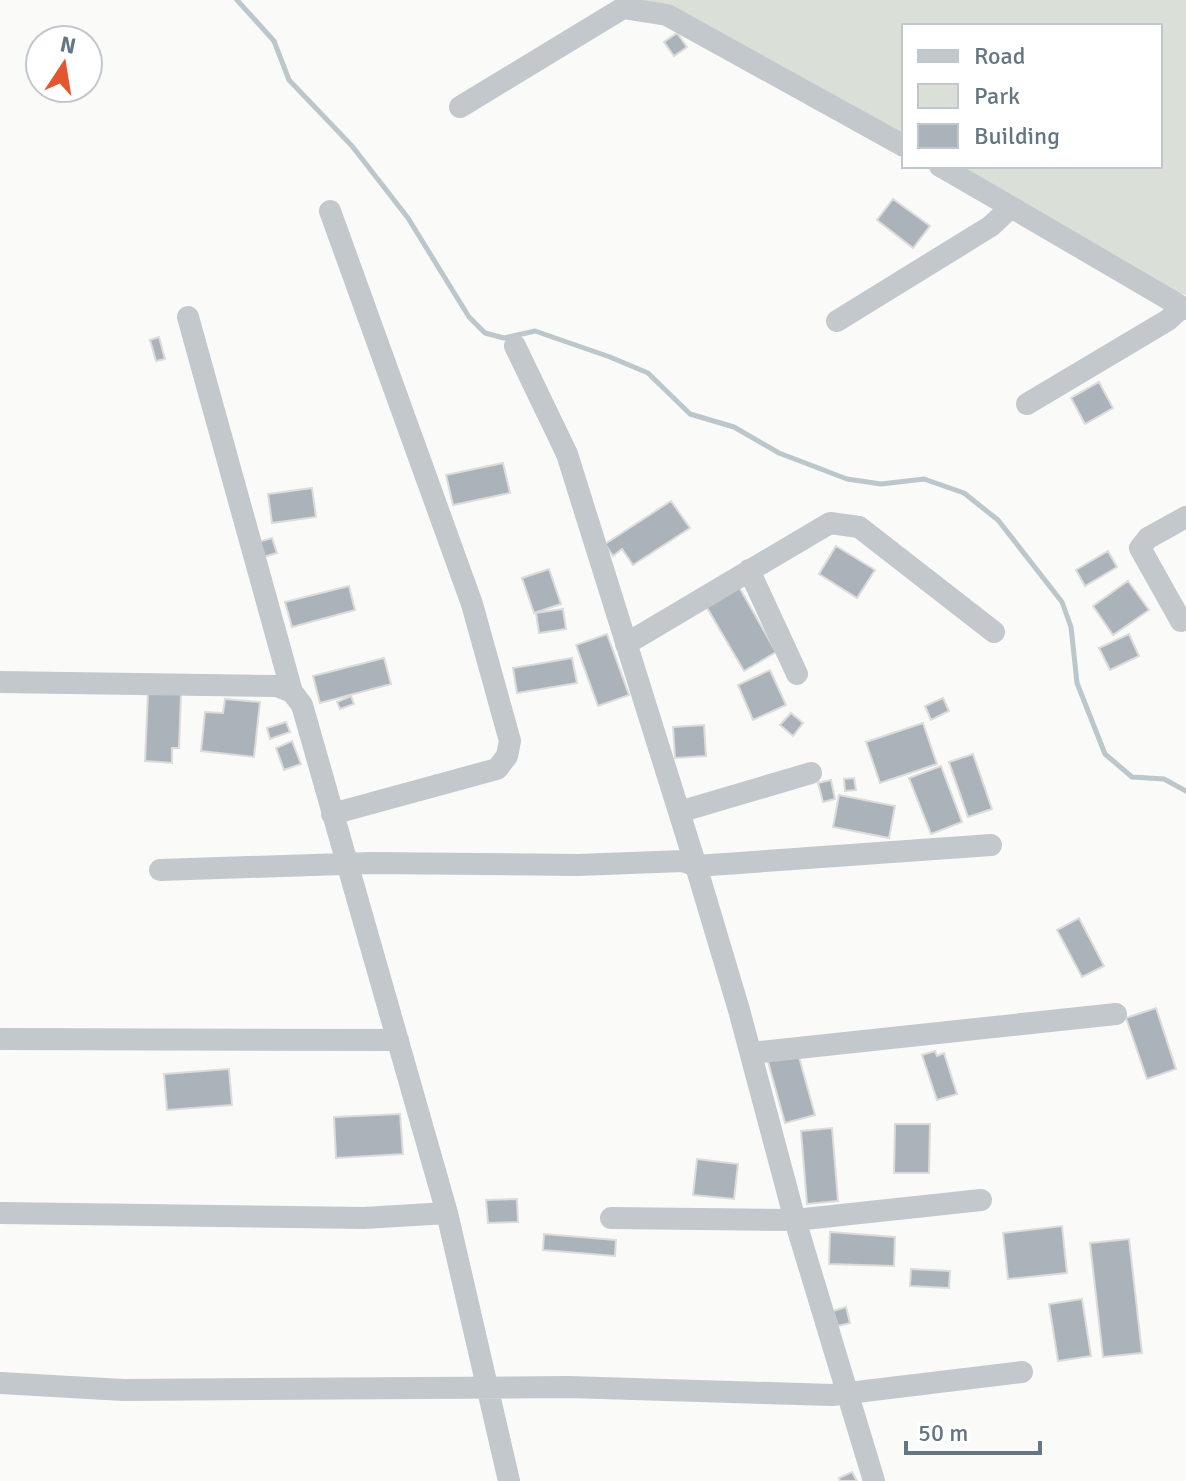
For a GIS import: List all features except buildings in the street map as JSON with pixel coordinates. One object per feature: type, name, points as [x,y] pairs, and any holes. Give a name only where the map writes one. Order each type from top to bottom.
[{"type":"street","points":[[460,107],[623,8],[633,7],[667,15],[902,145]]},
{"type":"street","points":[[943,168],[1184,308],[1027,404]]},
{"type":"street","points":[[837,321],[991,226],[1011,207]]},
{"type":"street","points":[[330,211],[472,604],[510,741],[507,756],[497,769],[332,814]]},
{"type":"street","points":[[188,317],[292,692],[302,705],[447,1213],[509,1481]]},
{"type":"street","points":[[515,346],[567,454],[696,866],[751,1053],[795,1220],[874,1481]]},
{"type":"street","points":[[1181,621],[1140,548],[1148,538],[1186,517]]},
{"type":"street","points":[[626,644],[830,523],[859,527],[994,632]]},
{"type":"street","points":[[749,570],[797,674]]},
{"type":"street","points":[[0,682],[277,686],[292,692]]},
{"type":"street","points":[[679,812],[811,773]]},
{"type":"street","points":[[160,870],[683,861],[696,866],[991,845]]},
{"type":"street","points":[[751,1053],[1116,1014]]},
{"type":"street","points":[[0,1039],[398,1040]]},
{"type":"street","points":[[611,1218],[795,1220],[981,1200]]},
{"type":"street","points":[[0,1213],[364,1218],[447,1213]]},
{"type":"street","points":[[0,1383],[123,1390],[486,1387],[848,1392],[1022,1372]]},
{"type":"green space","points":[[644,0],[1186,0],[1186,295],[1171,291],[950,168],[1162,168],[1162,24],[902,24],[902,142]]},
{"type":"waterway","points":[[237,0],[274,41],[289,80],[352,146],[408,218],[469,317],[485,333],[504,338],[535,331],[610,357],[648,373],[690,414],[734,427],[779,453],[847,479],[881,484],[924,479],[964,493],[998,520],[1062,602],[1071,627],[1077,683],[1105,754],[1132,777],[1164,779],[1186,791]]}]
